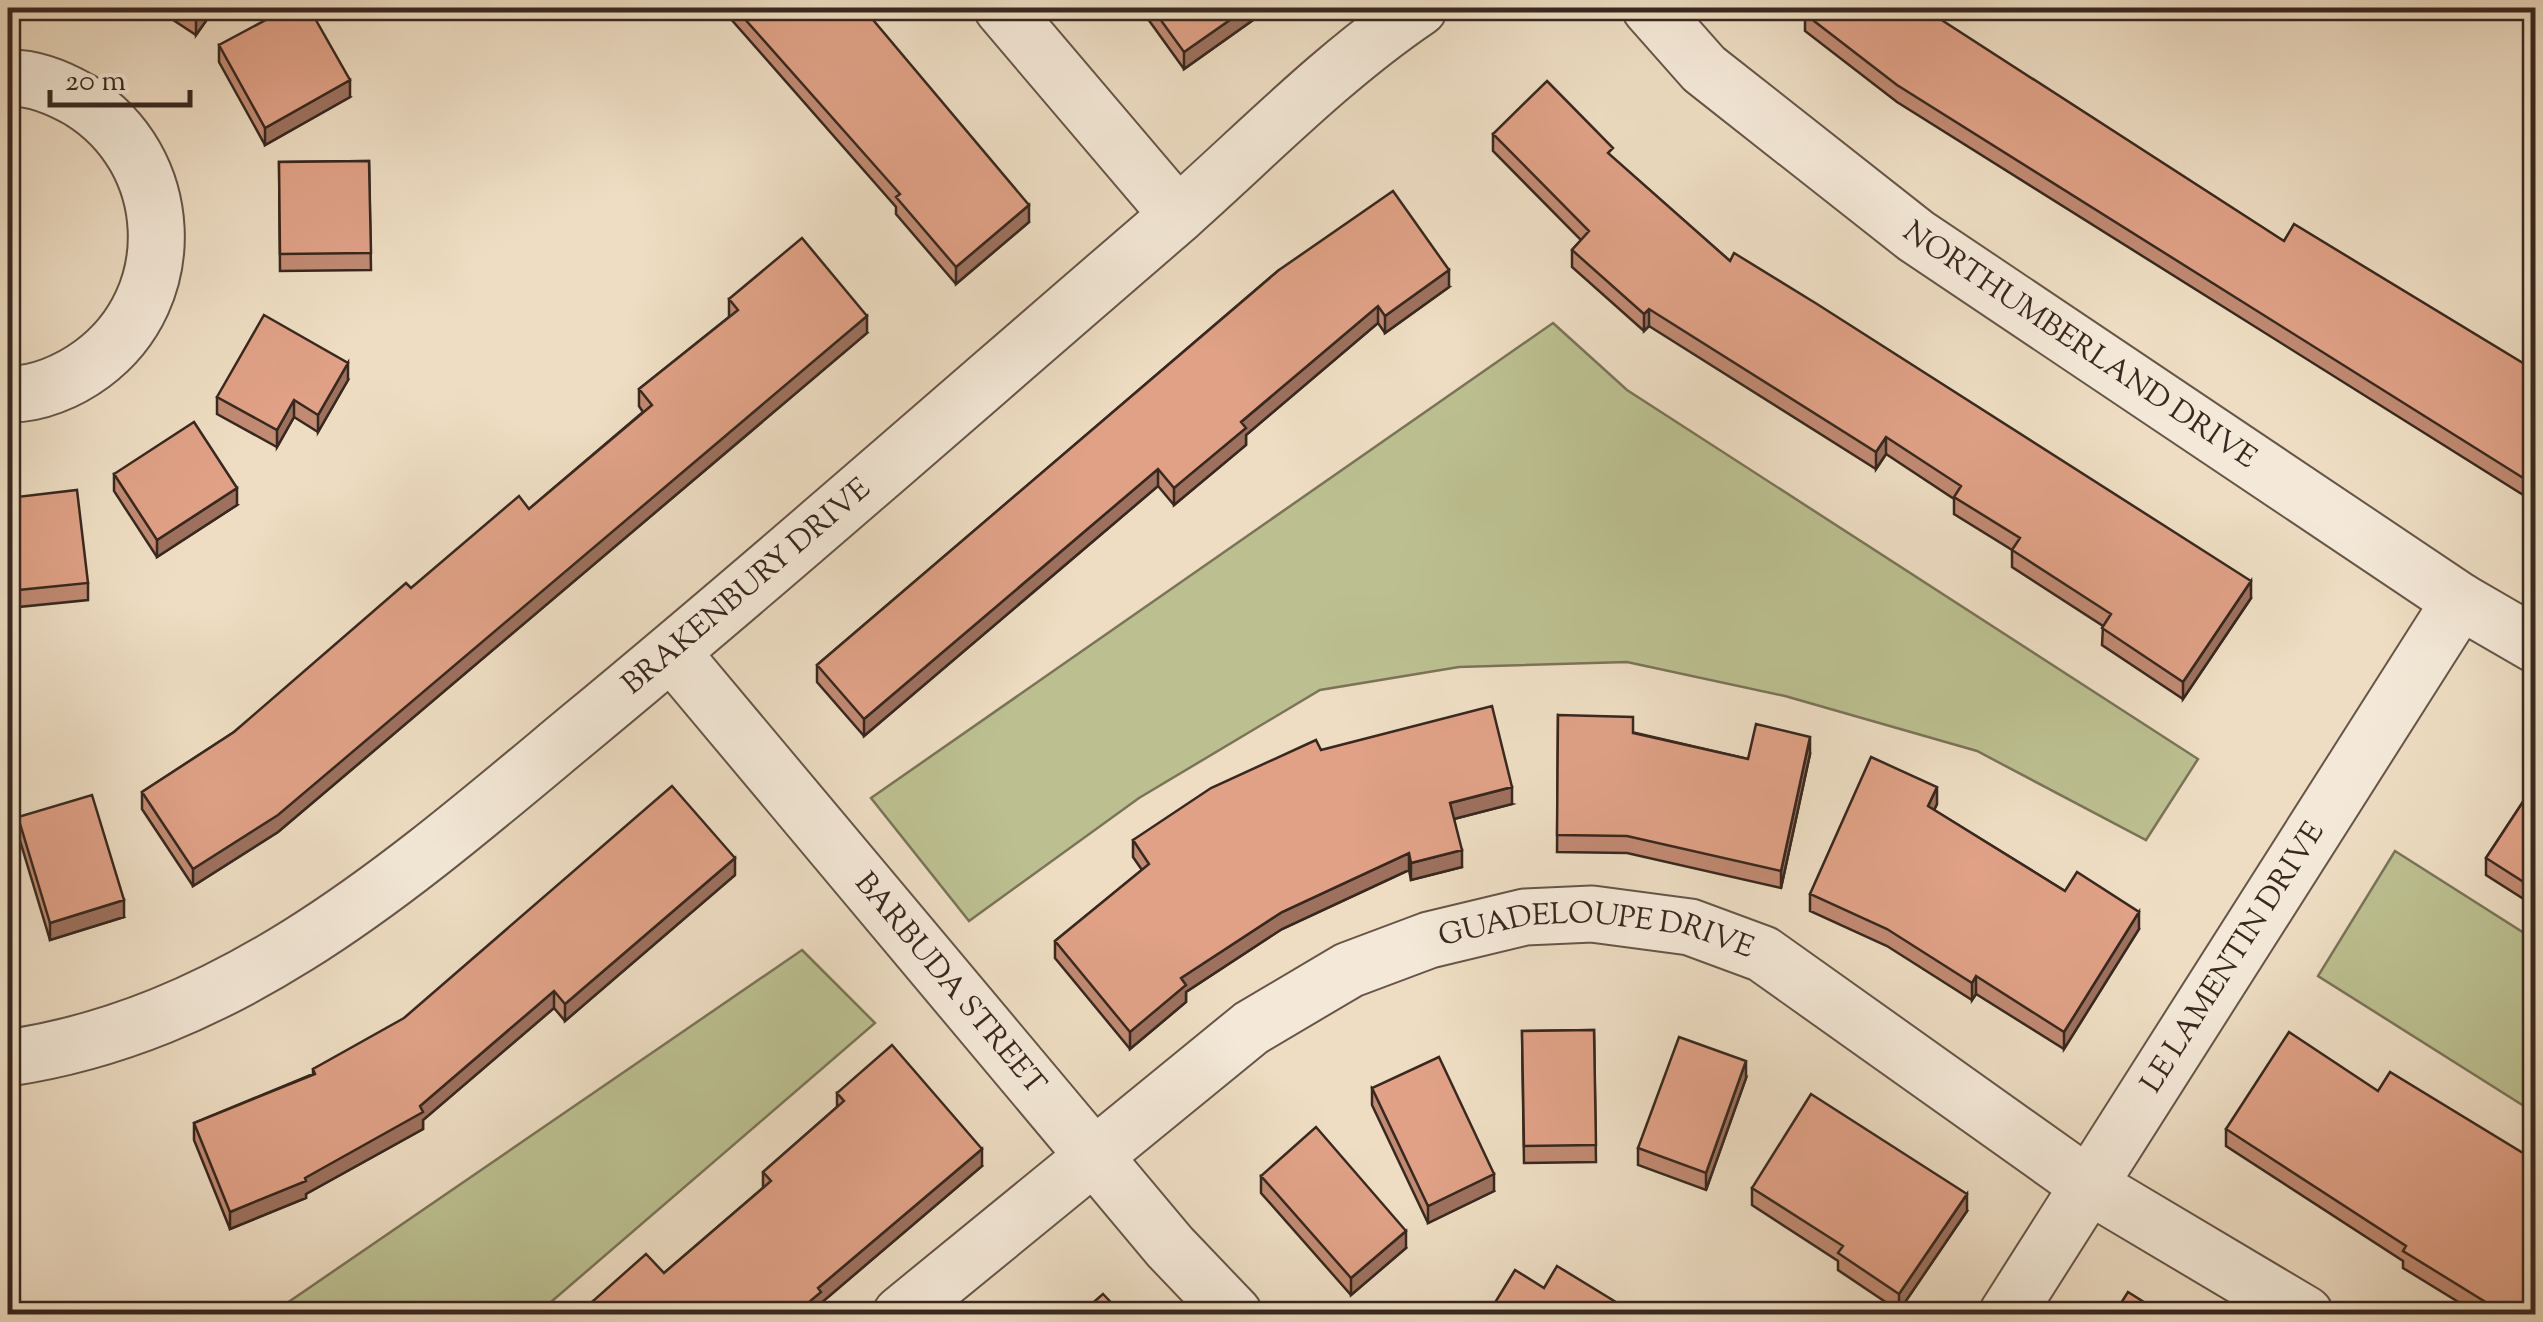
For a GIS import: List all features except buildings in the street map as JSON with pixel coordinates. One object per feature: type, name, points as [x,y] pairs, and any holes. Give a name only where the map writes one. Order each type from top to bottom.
[{"type":"street","points":[[1002,8],[1178,215]]},
{"type":"street","name":"BRAKENBURY DRIVE","points":[[8,1058],[62,1050],[188,1008],[268,966],[348,917],[672,652],[1178,215],[1378,35],[1418,8]]},
{"type":"street","name":"NORTHUMBERLAND DRIVE","points":[[1650,8],[1704,69],[1916,236],[2460,601],[2536,645]]},
{"type":"street","points":[[8,78],[61,89],[101,113],[132,148],[154,197],[159,250],[145,302],[116,347],[73,378],[22,395],[8,394]]},
{"type":"street","name":"LE LAMENTIN DRIVE","points":[[2007,1314],[2460,601]]},
{"type":"street","name":"BARBUDA STREET","points":[[672,652],[1170,1247],[1234,1314]]},
{"type":"street","name":"GUADELOUPE DRIVE","points":[[901,1314],[1251,1028],[1349,970],[1429,940],[1524,918],[1592,914],[1690,927],[1764,954],[2088,1184],[2304,1314]]},
{"type":"green space","points":[[1553,323],[1627,390],[2198,759],[2146,840],[1977,751],[1785,696],[1627,662],[1459,667],[1320,690],[1139,798],[969,921],[871,798]]},
{"type":"green space","points":[[2395,851],[2535,940],[2535,1113],[2318,976]]},
{"type":"green space","points":[[802,950],[875,1023],[537,1314],[271,1314]]}]
